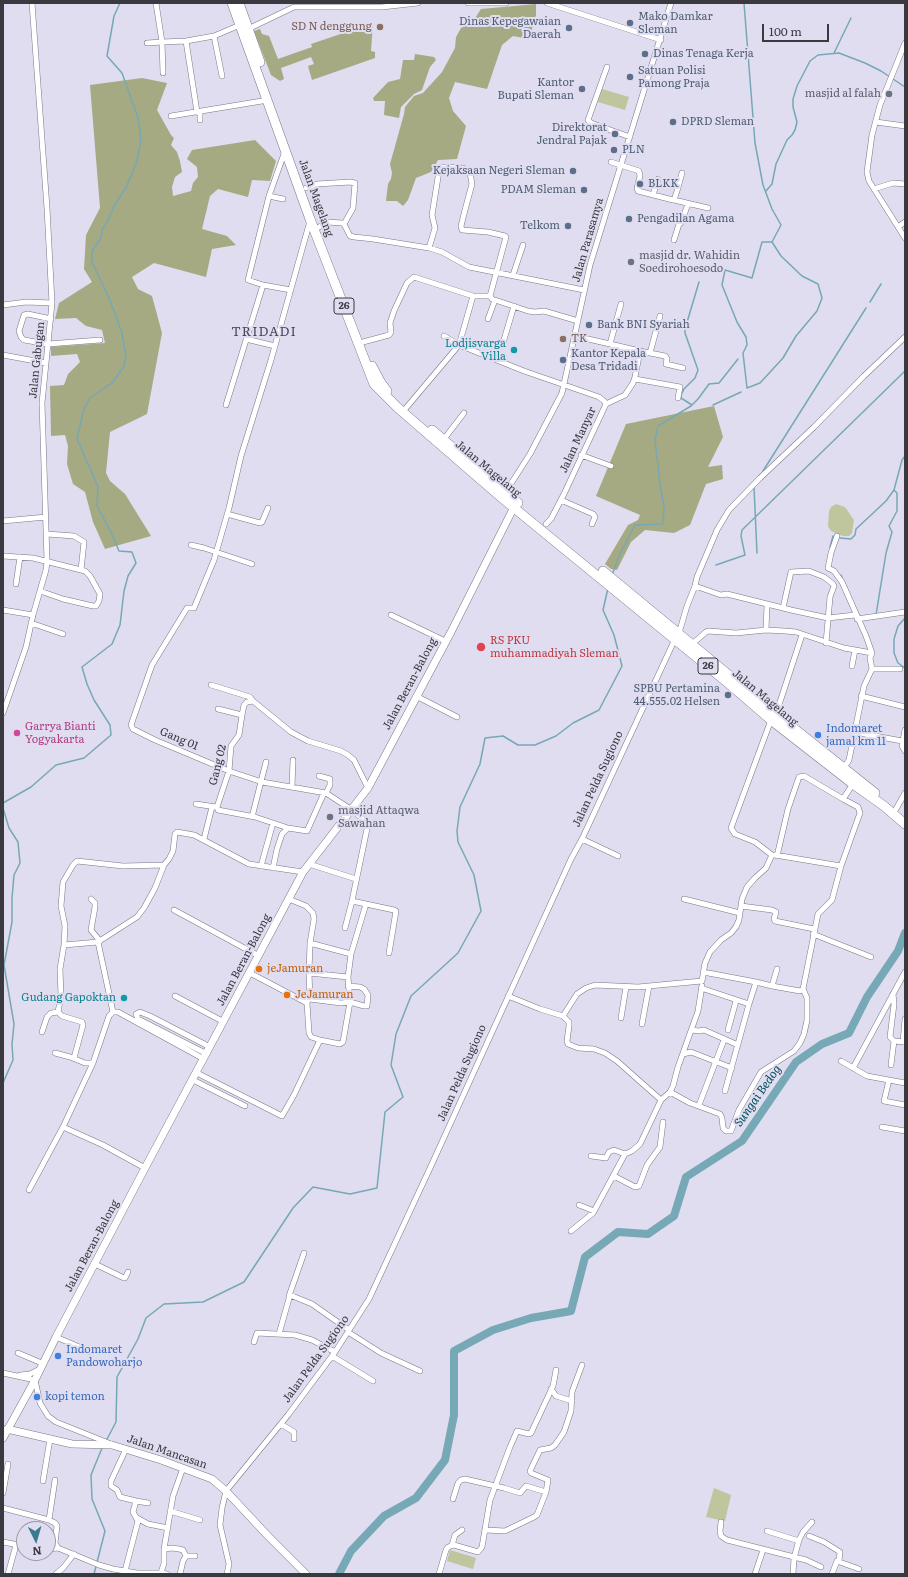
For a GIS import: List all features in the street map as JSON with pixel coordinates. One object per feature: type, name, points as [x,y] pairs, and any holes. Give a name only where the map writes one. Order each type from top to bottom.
[{"type":"highway","name":"Jalan Magelang","points":[[232,3],[244,27]]},
{"type":"highway","name":"Jalan Magelang","points":[[238,3],[244,27],[258,66],[306,188],[363,342],[381,383],[388,392],[444,439],[504,495]]},
{"type":"highway","name":"Jalan Magelang","points":[[258,66],[268,100],[310,219],[374,384],[398,408],[515,504],[677,636],[692,644],[774,717]]},
{"type":"highway","name":"Jalan Magelang","points":[[515,504],[546,524],[774,717],[905,816]]},
{"type":"highway","name":"Jalan Magelang","points":[[792,731],[853,784],[884,806],[905,824]]},
{"type":"main road","name":"Jalan Beran-Balong","points":[[3,1438],[303,872],[368,788],[515,504]]},
{"type":"main road","name":"Jalan Mancasan","points":[[7,1429],[50,1439],[87,1445],[112,1445],[212,1479],[226,1491],[306,1574]]},
{"type":"street","name":"Jalan Gabugan","points":[[3,713],[26,647],[47,561],[42,403],[52,303],[47,208],[32,3]]},
{"type":"street","points":[[156,3],[162,42],[163,73]]},
{"type":"street","points":[[147,43],[186,41],[214,36],[244,27],[293,5],[382,7],[398,4],[418,3]]},
{"type":"street","points":[[468,3],[506,3]]},
{"type":"street","points":[[547,3],[661,40]]},
{"type":"street","name":"Jalan Parasamya","points":[[504,495],[530,454],[557,403],[564,385],[590,265],[661,40],[671,3]]},
{"type":"street","points":[[214,36],[222,76]]},
{"type":"street","points":[[186,41],[200,120]]},
{"type":"street","points":[[905,43],[880,105],[872,135],[867,172],[869,181],[905,238]]},
{"type":"street","points":[[606,67],[588,120],[591,123],[630,137]]},
{"type":"street","points":[[171,116],[268,100]]},
{"type":"street","points":[[876,122],[905,126]]},
{"type":"street","points":[[286,149],[269,196],[248,280],[263,285],[291,290]]},
{"type":"street","points":[[611,162],[639,171],[637,190],[708,208]]},
{"type":"street","points":[[429,248],[434,228],[432,215],[439,170],[442,167],[464,168],[470,173],[472,184],[461,228],[462,230],[488,232],[506,237],[490,296]]},
{"type":"street","points":[[674,200],[682,173]]},
{"type":"street","points":[[653,195],[658,179]]},
{"type":"street","points":[[306,188],[317,184],[350,182],[355,184],[353,208],[344,224]]},
{"type":"street","points":[[874,189],[893,183],[905,184]]},
{"type":"street","points":[[269,196],[283,199]]},
{"type":"street","points":[[674,240],[688,204]]},
{"type":"street","points":[[216,552],[241,456],[275,346],[310,219]]},
{"type":"street","points":[[320,227],[327,222],[342,222],[350,236],[429,248],[442,252],[469,267],[496,271],[584,290]]},
{"type":"street","points":[[898,227],[905,222]]},
{"type":"street","points":[[514,275],[523,245]]},
{"type":"street","points":[[363,342],[384,337],[391,332],[390,323],[406,282],[414,277],[473,296],[490,296],[495,300],[532,312],[544,311],[578,321]]},
{"type":"street","points":[[226,405],[263,285]]},
{"type":"street","points":[[406,408],[459,345],[473,296]]},
{"type":"street","points":[[488,319],[495,300]]},
{"type":"street","points":[[3,305],[26,302],[52,303]]},
{"type":"street","points":[[610,344],[621,304]]},
{"type":"street","points":[[503,344],[514,306]]},
{"type":"street","points":[[51,318],[28,314],[24,315],[20,331],[21,337],[24,340],[48,344],[100,340]]},
{"type":"street","points":[[650,353],[660,316]]},
{"type":"street","name":"Jalan Manyar","points":[[444,336],[459,345],[524,371],[599,397],[606,404],[581,455],[562,500],[551,519],[546,524]]},
{"type":"street","points":[[575,336],[665,356],[666,364],[683,368]]},
{"type":"street","name":"Jalan Pelda Sugiono","points":[[226,1491],[281,1424],[334,1354],[369,1299],[571,858],[582,839],[677,636],[697,577],[722,520],[736,502],[905,337]]},
{"type":"street","points":[[246,339],[275,346]]},
{"type":"street","points":[[606,404],[625,394],[635,379],[640,351]]},
{"type":"street","points":[[3,355],[46,363]]},
{"type":"street","points":[[635,379],[680,387],[678,398]]},
{"type":"street","points":[[444,439],[464,413]]},
{"type":"street","points":[[581,455],[611,466]]},
{"type":"street","points":[[562,500],[593,514],[595,517],[592,524]]},
{"type":"street","points":[[227,514],[260,523],[262,522],[268,508]]},
{"type":"street","points":[[3,521],[46,518]]},
{"type":"street","points":[[47,534],[74,536],[84,542],[81,570]]},
{"type":"street","points":[[836,536],[828,568],[838,575],[866,636],[872,653],[870,658],[872,669],[861,696],[849,760],[843,769]]},
{"type":"street","points":[[191,546],[216,552],[252,564]]},
{"type":"street","name":"Gang 01","points":[[216,552],[194,608],[187,608],[152,665],[131,722],[131,727],[155,740],[229,771],[262,782],[325,793],[352,810],[367,824],[356,879]]},
{"type":"street","points":[[3,556],[47,561],[88,572],[100,594],[99,601],[96,606],[83,604],[40,591]]},
{"type":"street","points":[[16,584],[20,557]]},
{"type":"street","points":[[783,608],[790,573],[809,571],[824,577],[834,585],[830,597],[826,643]]},
{"type":"street","points":[[695,586],[721,594],[727,594],[767,605],[828,618],[905,612]]},
{"type":"street","points":[[766,630],[767,605]]},
{"type":"street","points":[[3,610],[33,615]]},
{"type":"street","points":[[391,615],[445,641]]},
{"type":"street","points":[[31,623],[63,634]]},
{"type":"street","points":[[692,644],[706,632],[736,633],[786,630],[826,643],[872,653]]},
{"type":"street","points":[[802,635],[774,717],[731,828],[735,834],[755,842],[774,855],[841,866]]},
{"type":"street","points":[[852,666],[855,650]]},
{"type":"street","points":[[872,669],[900,669]]},
{"type":"street","points":[[211,685],[247,695],[291,732],[308,741],[341,751],[348,755],[354,760],[368,788]]},
{"type":"street","points":[[416,696],[457,717]]},
{"type":"street","points":[[861,696],[905,708]]},
{"type":"street","points":[[218,709],[242,715],[244,705],[247,702],[253,701]]},
{"type":"street","name":"Gang 02","points":[[204,839],[214,807],[229,771],[231,746],[239,735],[242,715]]},
{"type":"street","points":[[905,730],[902,741],[902,746],[905,751]]},
{"type":"street","points":[[854,732],[902,741]]},
{"type":"street","points":[[292,787],[293,760]]},
{"type":"street","points":[[252,817],[266,762]]},
{"type":"street","points":[[196,804],[214,807],[219,811],[252,817],[288,828],[307,831],[330,785],[330,779],[319,776]]},
{"type":"street","points":[[571,1231],[594,1211],[625,1154],[632,1151],[640,1144],[661,1100],[670,1092],[698,1011],[705,963],[710,952],[721,940],[731,933],[736,926],[747,887],[766,868],[774,855],[799,777],[804,776],[858,807],[860,813],[841,866],[832,900],[818,914],[803,989],[806,998],[807,1020],[804,1034],[794,1051],[761,1072],[739,1110],[733,1129],[729,1131],[725,1130],[720,1114],[676,1097],[670,1092]]},
{"type":"street","points":[[843,799],[853,784]]},
{"type":"street","points":[[896,809],[905,793]]},
{"type":"street","points":[[262,866],[273,823]]},
{"type":"street","points":[[273,868],[280,839],[288,828]]},
{"type":"street","points":[[64,945],[99,942],[137,917],[155,888],[164,865],[173,851],[175,834],[177,832],[189,833],[204,839],[249,864],[303,872]]},
{"type":"street","points":[[582,839],[618,856]]},
{"type":"street","points":[[58,1012],[61,996],[60,969],[64,945],[65,926],[61,906],[63,882],[73,865],[77,861],[122,866],[164,865]]},
{"type":"street","points":[[309,864],[356,879],[345,928]]},
{"type":"street","points":[[91,899],[96,907],[91,930],[99,942],[113,1012]]},
{"type":"street","points":[[289,899],[306,906],[313,912],[314,919],[310,943],[308,1001],[309,1033],[311,1037],[340,1044],[343,1042],[350,1002],[348,977],[351,954],[366,904]]},
{"type":"street","points":[[684,899],[740,914]]},
{"type":"street","points":[[352,901],[394,910],[396,912],[390,953]]},
{"type":"street","points":[[741,906],[772,910],[776,912],[775,920],[814,932],[871,957]]},
{"type":"street","points":[[174,910],[259,956]]},
{"type":"street","points":[[310,943],[351,954]]},
{"type":"street","points":[[772,986],[777,969]]},
{"type":"street","points":[[704,972],[800,991],[803,989]]},
{"type":"street","points":[[853,1068],[905,972]]},
{"type":"street","points":[[250,973],[308,1001],[340,1003],[350,1002],[367,1006],[368,995],[364,989],[360,987],[348,986]]},
{"type":"street","points":[[309,973],[348,977]]},
{"type":"street","points":[[563,1016],[577,994],[586,988],[595,985],[626,987],[702,981]]},
{"type":"street","points":[[724,1091],[756,982]]},
{"type":"street","points":[[642,1024],[649,986]]},
{"type":"street","points":[[621,1018],[626,987]]},
{"type":"street","points":[[701,988],[736,1001],[749,1004]]},
{"type":"street","points":[[893,994],[894,1004],[890,1035],[891,1039],[894,1041],[904,1042],[905,1019]]},
{"type":"street","points":[[175,996],[224,1022]]},
{"type":"street","points":[[508,996],[540,1009],[563,1016],[569,1022],[568,1044],[578,1048],[594,1049],[605,1053],[617,1061],[661,1100]]},
{"type":"street","points":[[728,1030],[736,1001]]},
{"type":"street","points":[[58,1012],[62,1016],[80,1021],[83,1025],[74,1058]]},
{"type":"street","points":[[42,1032],[47,1017],[51,1013],[58,1012]]},
{"type":"street","points":[[113,1012],[118,1012],[207,1054]]},
{"type":"street","points":[[29,1190],[63,1127],[92,1063],[109,1016],[113,1012]]},
{"type":"street","points":[[140,1012],[150,1016],[207,1054],[138,1019],[136,1014],[140,1012]]},
{"type":"street","points":[[692,1030],[704,1030],[738,1045]]},
{"type":"street","points":[[197,1073],[281,1116],[294,1095],[320,1040]]},
{"type":"street","points":[[699,1105],[724,1040]]},
{"type":"street","points":[[891,1065],[894,1041]]},
{"type":"street","points":[[683,1054],[691,1052],[732,1068]]},
{"type":"street","points":[[55,1053],[92,1063]]},
{"type":"street","points":[[840,1061],[867,1076],[905,1083]]},
{"type":"street","points":[[193,1080],[245,1106]]},
{"type":"street","points":[[889,1080],[884,1101],[905,1105]]},
{"type":"street","points":[[614,1176],[635,1187],[638,1186],[647,1165],[660,1147],[663,1122]]},
{"type":"street","points":[[63,1127],[145,1168]]},
{"type":"street","points":[[882,1127],[905,1130]]},
{"type":"street","points":[[591,1156],[606,1158],[609,1152],[614,1150],[625,1154]]},
{"type":"street","points":[[579,1205],[594,1211]]},
{"type":"street","points":[[279,1334],[289,1296],[304,1253]]},
{"type":"street","points":[[95,1264],[124,1278],[128,1272]]},
{"type":"street","points":[[289,1296],[293,1295],[312,1304],[381,1353],[420,1372]]},
{"type":"street","points":[[254,1342],[257,1332],[295,1336],[312,1340],[373,1381]]},
{"type":"street","points":[[56,1337],[91,1352]]},
{"type":"street","points":[[17,1376],[30,1374],[42,1366],[18,1353]]},
{"type":"street","points":[[486,1530],[505,1531],[534,1518],[537,1514],[546,1492],[548,1480],[531,1473],[530,1471],[540,1450],[551,1448],[555,1445],[564,1432],[571,1412],[572,1392],[582,1365]]},
{"type":"street","points":[[452,1545],[479,1552],[482,1548],[490,1500],[517,1431],[531,1433],[551,1390],[556,1370]]},
{"type":"street","points":[[3,1373],[35,1380],[40,1403],[48,1416],[56,1422],[112,1445]]},
{"type":"street","points":[[551,1390],[556,1396],[572,1400]]},
{"type":"street","points":[[281,1424],[294,1432],[294,1439]]},
{"type":"street","points":[[43,1481],[50,1439]]},
{"type":"street","points":[[126,1449],[111,1486],[117,1490],[119,1497],[148,1503]]},
{"type":"street","points":[[3,1493],[8,1464]]},
{"type":"street","points":[[3,1508],[49,1520],[55,1523],[57,1526],[55,1543],[58,1548],[113,1571],[164,1573],[164,1549],[170,1511],[182,1468]]},
{"type":"street","points":[[453,1499],[460,1480],[466,1479],[495,1485],[519,1493],[526,1486],[546,1492]]},
{"type":"street","points":[[49,1520],[55,1480]]},
{"type":"street","points":[[226,1491],[220,1525],[229,1564],[227,1574]]},
{"type":"street","points":[[125,1571],[138,1521],[133,1512],[136,1501]]},
{"type":"street","points":[[170,1511],[200,1520]]},
{"type":"street","points":[[137,1518],[150,1524],[168,1528]]},
{"type":"street","points":[[721,1522],[721,1536],[727,1540],[806,1560],[821,1567]]},
{"type":"street","points":[[793,1574],[794,1558],[799,1541],[803,1532],[812,1522]]},
{"type":"street","points":[[439,1574],[446,1550],[452,1545],[455,1535],[462,1530]]},
{"type":"street","points":[[767,1532],[799,1541]]},
{"type":"street","points":[[809,1536],[824,1542],[840,1552],[839,1561],[837,1562],[832,1574]]},
{"type":"street","points":[[3,1542],[16,1544],[8,1574]]},
{"type":"street","points":[[164,1549],[183,1550],[186,1556]]},
{"type":"street","points":[[755,1574],[763,1550]]},
{"type":"street","points":[[56,1574],[74,1554]]},
{"type":"street","points":[[186,1556],[195,1556]]},
{"type":"street","points":[[180,1574],[183,1561],[186,1556]]},
{"type":"street","points":[[839,1561],[859,1569]]},
{"type":"green space","points":[[536,4],[536,15],[529,39],[513,36],[502,45],[487,89],[455,82],[449,98],[453,111],[466,126],[457,159],[438,160],[431,172],[416,178],[408,200],[403,206],[397,201],[386,201],[388,184],[392,173],[390,164],[405,107],[414,96],[423,93],[442,72],[455,48],[456,37],[461,28],[472,23],[481,9]]},
{"type":"green space","points":[[373,23],[371,51],[375,52],[375,58],[312,80],[308,66],[314,64],[311,57],[281,68],[284,79],[280,81],[271,75],[254,31],[260,29],[262,34],[269,36],[278,59],[312,47],[311,44]]},
{"type":"green space","points":[[415,54],[434,57],[436,60],[430,67],[422,90],[414,94],[401,107],[399,118],[384,115],[385,101],[374,101],[373,98],[388,82],[400,79],[403,60],[414,60]]},
{"type":"green space","points":[[142,78],[167,83],[157,110],[174,138],[171,145],[177,152],[180,161],[182,172],[175,177],[172,187],[173,196],[191,191],[193,183],[198,177],[197,167],[187,159],[192,150],[255,140],[276,161],[270,181],[252,180],[248,197],[218,189],[210,196],[202,229],[227,236],[236,245],[212,249],[206,277],[154,263],[132,277],[138,289],[152,296],[162,333],[147,414],[110,432],[106,473],[110,481],[125,494],[151,536],[105,549],[93,522],[85,492],[73,484],[67,464],[68,446],[65,435],[51,436],[50,386],[64,385],[68,374],[80,362],[77,354],[51,356],[51,347],[105,343],[102,330],[86,326],[76,318],[55,319],[59,303],[92,282],[84,269],[86,235],[100,208],[90,85]]},
{"type":"green space","points":[[602,89],[629,97],[625,110],[598,102]]},
{"type":"green space","points":[[714,406],[723,437],[708,467],[722,465],[723,479],[706,484],[690,525],[674,533],[645,530],[631,542],[617,570],[611,569],[605,564],[628,525],[638,520],[640,515],[596,496],[626,424]]},
{"type":"green space","points":[[836,504],[845,507],[854,520],[852,533],[849,536],[843,536],[833,532],[828,526],[829,511],[831,507]]},
{"type":"green space","points":[[714,1488],[731,1495],[725,1521],[706,1517]]},
{"type":"green space","points":[[450,1550],[476,1558],[473,1569],[447,1561]]},
{"type":"waterway","points":[[3,803],[31,787],[56,765],[84,758],[111,735],[110,725],[94,700],[82,667],[112,644],[120,625],[124,591],[128,576],[136,563],[132,552],[119,551],[97,506],[98,487],[77,439],[84,409],[90,398],[112,383],[124,366],[126,356],[122,333],[109,298],[92,262],[92,251],[101,238],[102,230],[115,204],[126,188],[137,161],[141,139],[138,118],[122,73],[107,56],[114,16],[120,3]]},
{"type":"waterway","points":[[744,3],[755,143],[763,185],[772,209],[781,225],[772,242],[781,256],[802,276],[818,284],[822,298],[817,311],[796,336],[783,358],[760,383],[747,388],[743,353],[747,345],[746,337],[737,322],[722,285],[725,270],[752,278],[762,242],[772,242]]},
{"type":"waterway","points":[[834,53],[851,18]]},
{"type":"waterway","points":[[766,191],[772,184],[776,164],[787,140],[795,130],[797,122],[793,107],[793,99],[797,86],[810,61],[818,55],[839,53],[865,63],[890,77]]},
{"type":"waterway","points":[[893,79],[905,87]]},
{"type":"waterway","points":[[692,405],[681,398],[681,395],[684,389],[695,378],[698,370],[685,333],[685,329],[699,282]]},
{"type":"waterway","points":[[870,302],[881,284]]},
{"type":"waterway","points":[[763,471],[866,308]]},
{"type":"waterway","points":[[612,575],[620,554],[635,525],[663,524],[664,506],[655,440],[658,426],[691,406],[709,384],[719,383],[738,359]]},
{"type":"waterway","points":[[716,565],[745,555],[741,536],[742,530],[905,371]]},
{"type":"waterway","points":[[713,405],[741,392]]},
{"type":"waterway","points":[[840,538],[851,539],[855,535],[856,529],[886,501],[894,490],[902,460],[905,456]]},
{"type":"waterway","points":[[754,487],[757,553]]},
{"type":"waterway","points":[[876,615],[886,553],[892,532],[889,526],[897,511],[897,493],[894,490]]},
{"type":"waterway","points":[[830,547],[833,536]]},
{"type":"waterway","points":[[841,575],[843,580]]},
{"type":"waterway","points":[[106,1441],[116,1422],[117,1377],[138,1339],[146,1318],[164,1304],[203,1302],[244,1282],[293,1208],[313,1187],[350,1194],[377,1188],[385,1112],[403,1097],[391,1065],[396,1034],[411,996],[458,953],[481,911],[474,875],[458,842],[457,831],[460,807],[480,764],[485,738],[503,736],[518,745],[535,745],[556,736],[573,723],[599,710],[622,666],[614,635],[603,610],[608,588]]},
{"type":"waterway","points":[[905,618],[898,626],[894,639],[894,653],[898,663],[905,668]]},
{"type":"waterway","points":[[3,808],[9,828],[18,842],[20,863],[14,875],[12,922],[4,965],[14,1024],[12,1044],[13,1060],[3,1083]]},
{"type":"waterway","name":"Sungai Bedog","points":[[339,1574],[351,1551],[384,1516],[416,1498],[445,1460],[454,1415],[454,1351],[493,1330],[531,1318],[571,1311],[585,1257],[618,1232],[648,1234],[674,1216],[686,1177],[742,1141],[796,1062],[822,1044],[849,1033],[867,997],[898,951],[905,933]]},
{"type":"waterway","points":[[94,1574],[105,1531],[92,1499],[91,1475],[102,1448]]},
{"type":"place","name":"Mako Damkar Sleman","points":[[630,23]]},
{"type":"place","name":"SD N denggung","points":[[380,27]]},
{"type":"place","name":"Dinas Kepegawaian Daerah","points":[[569,28]]},
{"type":"place","name":"Dinas Tenaga Kerja","points":[[645,54]]},
{"type":"place","name":"Satuan Polisi Pamong Praja","points":[[630,77]]},
{"type":"place","name":"Kantor Bupati Sleman","points":[[582,89]]},
{"type":"place","name":"masjid al falah","points":[[889,94]]},
{"type":"place","name":"DPRD Sleman","points":[[673,122]]},
{"type":"place","name":"Direktorat Jendral Pajak","points":[[615,134]]},
{"type":"place","name":"PLN","points":[[614,150]]},
{"type":"place","name":"Kejaksaan Negeri Sleman","points":[[573,171]]},
{"type":"place","name":"BLKK","points":[[640,184]]},
{"type":"place","name":"PDAM Sleman","points":[[584,190]]},
{"type":"place","name":"Pengadilan Agama","points":[[629,219]]},
{"type":"place","name":"Telkom","points":[[568,226]]},
{"type":"place","name":"masjid dr. Wahidin Soedirohoesodo","points":[[631,262]]},
{"type":"place","name":"Bank BNI Syariah","points":[[589,325]]},
{"type":"place","name":"TK","points":[[563,339]]},
{"type":"place","name":"Lodjisvarga Villa","points":[[514,350]]},
{"type":"place","name":"Kantor Kepala Desa Tridadi","points":[[563,360]]},
{"type":"place","name":"RS PKU muhammadiyah Sleman","points":[[481,647]]},
{"type":"place","name":"SPBU Pertamina 44.555.02 Helsen","points":[[728,695]]},
{"type":"place","name":"Garrya Bianti Yogyakarta","points":[[17,733]]},
{"type":"place","name":"Indomaret jamal km 11","points":[[818,735]]},
{"type":"place","name":"masjid Attaqwa Sawahan","points":[[330,817]]},
{"type":"place","name":"jeJamuran","points":[[259,969]]},
{"type":"place","name":"JeJamuran","points":[[287,995]]},
{"type":"place","name":"Gudang Gapoktan","points":[[124,998]]},
{"type":"place","name":"Indomaret Pandowoharjo","points":[[58,1356]]},
{"type":"place","name":"kopi temon","points":[[37,1397]]},
{"type":"district","name":"TRIDADI","points":[[264,332]]}]
